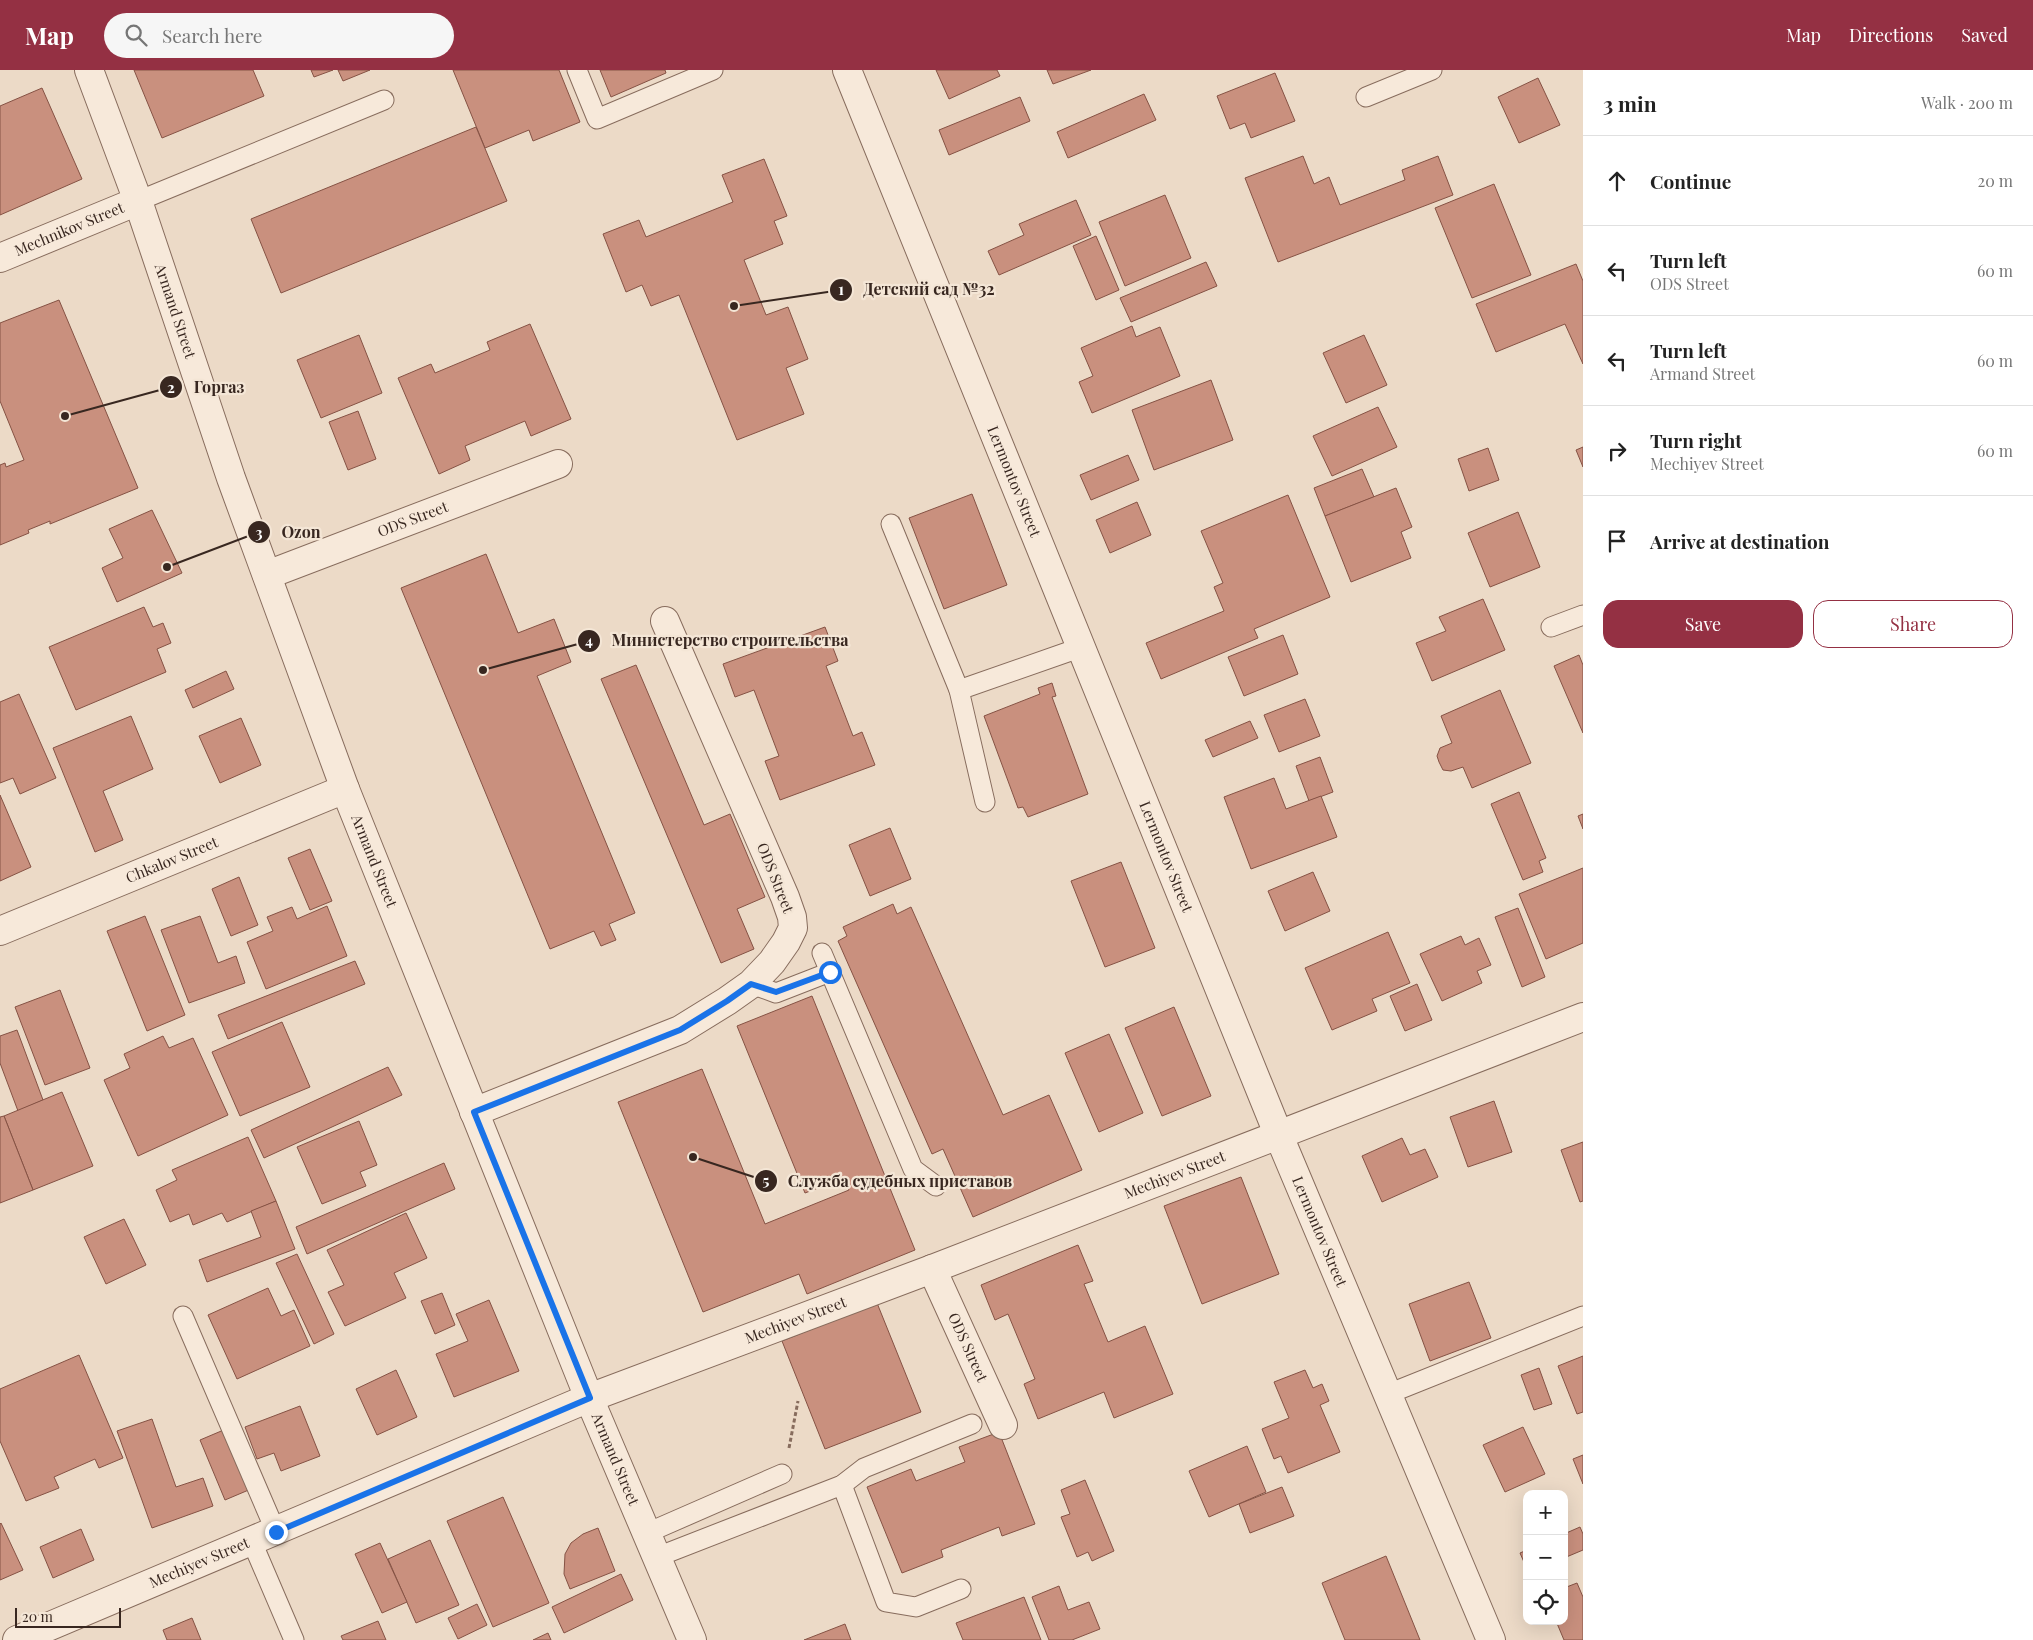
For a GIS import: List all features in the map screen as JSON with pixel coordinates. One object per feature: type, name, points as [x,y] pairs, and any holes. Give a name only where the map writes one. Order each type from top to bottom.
[{"type":"street","name":"Armand Street","points":[[89,70],[138,201],[232,478],[345,789],[590,1398],[692,1640]]},
{"type":"street","name":"Lermontov Street","points":[[847,70],[1279,1136],[1491,1640]]},
{"type":"street","name":"Mechnikov Street","points":[[0,258],[138,201]]},
{"type":"street","name":"ODS Street","points":[[267,575],[558,464]]},
{"type":"street","name":"ODS Street","points":[[474,1112],[680,1030],[751,984],[772,962],[793,928],[792,917],[665,621]]},
{"type":"street","name":"Chkalov Street","points":[[0,931],[345,789]]},
{"type":"street","name":"Mechiyev Street","points":[[17,1640],[590,1398],[1279,1136],[1583,1017]]},
{"type":"street","name":"ODS Street","points":[[932,1269],[1003,1425]]},
{"type":"lane","points":[[577,70],[597,119],[713,70]]},
{"type":"lane","points":[[1366,97],[1432,70]]},
{"type":"lane","points":[[138,201],[384,100]]},
{"type":"lane","points":[[891,524],[959,690],[985,802]]},
{"type":"lane","points":[[1551,627],[1583,615]]},
{"type":"lane","points":[[959,690],[1082,647]]},
{"type":"lane","points":[[822,953],[912,1169],[936,1186]]},
{"type":"lane","points":[[751,984],[776,992],[830,972]]},
{"type":"lane","points":[[183,1316],[264,1537],[294,1640]]},
{"type":"lane","points":[[1388,1394],[1583,1316]]},
{"type":"lane","points":[[652,1545],[842,1485],[864,1468],[972,1424]]},
{"type":"lane","points":[[652,1545],[782,1474]]},
{"type":"lane","points":[[842,1485],[886,1602],[916,1607],[961,1589]]},
{"type":"building","points":[[134,70],[253,70],[264,96],[162,138]]},
{"type":"building","points":[[311,70],[333,70],[314,77]]},
{"type":"building","points":[[338,70],[370,70],[343,81]]},
{"type":"building","points":[[453,70],[559,70],[580,122],[533,141],[529,130],[485,148]]},
{"type":"building","points":[[600,70],[665,70],[666,73],[611,97]]},
{"type":"building","points":[[936,70],[997,70],[1000,76],[949,99]]},
{"type":"building","points":[[1047,70],[1091,70],[1053,84]]},
{"type":"building","points":[[1275,73],[1295,121],[1251,138],[1245,123],[1230,129],[1217,96]]},
{"type":"building","points":[[1538,78],[1560,125],[1519,143],[1498,97]]},
{"type":"building","points":[[42,88],[82,179],[0,215],[0,106]]},
{"type":"building","points":[[1144,94],[1156,120],[1068,158],[1057,132]]},
{"type":"building","points":[[1020,97],[1030,121],[949,155],[939,130]]},
{"type":"building","points":[[476,127],[507,201],[281,293],[251,219]]},
{"type":"building","points":[[1303,156],[1314,184],[1329,177],[1340,205],[1405,180],[1402,170],[1438,156],[1453,195],[1278,262],[1245,178]]},
{"type":"building","points":[[764,159],[787,216],[774,221],[783,244],[744,260],[766,315],[788,307],[808,359],[786,368],[804,414],[737,440],[679,295],[651,306],[642,285],[626,292],[603,234],[639,220],[646,237],[733,202],[722,175]]},
{"type":"building","points":[[1494,184],[1531,275],[1472,298],[1435,208]]},
{"type":"building","points":[[1165,195],[1191,258],[1125,286],[1099,222]]},
{"type":"building","points":[[1076,200],[1091,235],[999,275],[988,251],[1024,235],[1019,224]]},
{"type":"building","points":[[1096,236],[1119,290],[1096,300],[1073,246]]},
{"type":"building","points":[[1206,262],[1217,286],[1131,322],[1120,298]]},
{"type":"building","points":[[1576,264],[1583,281],[1583,364],[1565,324],[1496,352],[1476,304]]},
{"type":"building","points":[[59,300],[138,488],[50,524],[50,521],[28,530],[29,533],[0,545],[0,465],[5,463],[6,467],[24,460],[0,401],[0,323]]},
{"type":"building","points":[[530,324],[571,419],[531,436],[525,421],[465,446],[470,460],[439,474],[398,378],[431,364],[435,373],[490,350],[487,342]]},
{"type":"building","points":[[1132,326],[1136,337],[1160,327],[1180,376],[1092,413],[1079,382],[1093,376],[1081,348]]},
{"type":"building","points":[[359,335],[382,393],[321,418],[297,360]]},
{"type":"building","points":[[1364,335],[1387,385],[1346,403],[1323,353]]},
{"type":"building","points":[[1211,380],[1233,440],[1154,470],[1132,410]]},
{"type":"building","points":[[1378,407],[1397,447],[1332,476],[1313,436]]},
{"type":"building","points":[[358,411],[376,459],[348,470],[329,422]]},
{"type":"building","points":[[1583,447],[1583,467],[1576,450]]},
{"type":"building","points":[[1488,448],[1499,480],[1469,491],[1458,459]]},
{"type":"building","points":[[1128,455],[1139,480],[1091,500],[1080,475]]},
{"type":"building","points":[[1362,469],[1374,497],[1325,516],[1314,488]]},
{"type":"building","points":[[1396,488],[1412,527],[1401,532],[1411,558],[1351,582],[1325,516]]},
{"type":"building","points":[[972,494],[1007,585],[944,609],[909,518]]},
{"type":"building","points":[[1288,495],[1330,597],[1254,629],[1258,638],[1161,679],[1146,643],[1224,611],[1214,587],[1223,583],[1201,531]]},
{"type":"building","points":[[1137,502],[1151,535],[1110,553],[1096,520]]},
{"type":"building","points":[[152,510],[182,573],[117,602],[102,568],[123,558],[109,529]]},
{"type":"building","points":[[1518,512],[1540,567],[1490,587],[1468,533]]},
{"type":"building","points":[[486,554],[518,633],[554,619],[571,662],[537,676],[635,913],[609,924],[616,940],[601,946],[594,931],[550,949],[401,588]]},
{"type":"building","points":[[1483,599],[1505,650],[1432,681],[1416,643],[1446,631],[1439,617]]},
{"type":"building","points":[[144,607],[153,627],[163,623],[171,643],[157,649],[166,672],[76,710],[49,647]]},
{"type":"building","points":[[825,627],[838,661],[826,666],[853,736],[862,732],[875,765],[780,800],[765,761],[779,756],[754,690],[735,697],[723,664]]},
{"type":"building","points":[[1283,635],[1298,674],[1244,696],[1228,657]]},
{"type":"building","points":[[1579,655],[1583,665],[1583,733],[1554,666]]},
{"type":"building","points":[[636,665],[704,825],[730,814],[765,897],[737,909],[754,949],[721,963],[601,679]]},
{"type":"building","points":[[226,671],[234,689],[193,708],[185,690]]},
{"type":"building","points":[[1052,683],[1056,696],[1052,697],[1088,794],[1028,817],[1023,807],[1018,808],[984,716],[1040,694],[1038,688]]},
{"type":"building","points":[[1500,690],[1531,763],[1472,788],[1463,767],[1451,771],[1443,770],[1439,762],[1437,756],[1440,748],[1452,743],[1441,716]]},
{"type":"building","points":[[19,694],[56,778],[20,794],[13,778],[0,783],[0,702]]},
{"type":"building","points":[[1305,699],[1320,736],[1279,752],[1264,715]]},
{"type":"building","points":[[131,716],[153,769],[103,791],[123,840],[95,852],[53,748]]},
{"type":"building","points":[[241,718],[261,765],[220,783],[199,736]]},
{"type":"building","points":[[1250,721],[1258,738],[1213,757],[1205,740]]},
{"type":"building","points":[[1320,757],[1333,792],[1309,801],[1296,766]]},
{"type":"building","points":[[1274,778],[1286,809],[1321,796],[1337,837],[1251,869],[1224,797]]},
{"type":"building","points":[[1519,792],[1546,858],[1539,861],[1543,872],[1523,880],[1491,804]]},
{"type":"building","points":[[0,795],[31,867],[0,881]]},
{"type":"building","points":[[1583,814],[1583,829],[1578,816]]},
{"type":"building","points":[[890,828],[911,879],[870,896],[849,845]]},
{"type":"building","points":[[310,849],[332,901],[310,910],[288,858]]},
{"type":"building","points":[[1121,862],[1155,948],[1105,967],[1071,881]]},
{"type":"building","points":[[1583,868],[1583,943],[1546,959],[1519,894]]},
{"type":"building","points":[[1313,872],[1330,911],[1285,931],[1268,891]]},
{"type":"building","points":[[239,877],[258,925],[231,936],[212,889]]},
{"type":"building","points":[[893,904],[897,914],[911,907],[1003,1115],[1049,1095],[1082,1170],[973,1217],[943,1149],[932,1154],[838,941],[847,936],[843,927]]},
{"type":"building","points":[[327,906],[347,956],[266,989],[247,942],[273,931],[267,917],[292,907],[297,919]]},
{"type":"building","points":[[1518,908],[1545,977],[1522,987],[1495,917]]},
{"type":"building","points":[[145,916],[185,1015],[147,1031],[107,931]]},
{"type":"building","points":[[200,916],[218,963],[236,956],[245,983],[189,1003],[161,930]]},
{"type":"building","points":[[1388,932],[1410,983],[1372,999],[1377,1011],[1332,1030],[1305,968]]},
{"type":"building","points":[[1461,936],[1465,945],[1479,938],[1491,965],[1477,971],[1482,983],[1442,1001],[1420,954]]},
{"type":"building","points":[[355,961],[365,984],[228,1039],[218,1015]]},
{"type":"building","points":[[1417,984],[1432,1020],[1405,1031],[1390,996]]},
{"type":"building","points":[[60,990],[90,1068],[45,1085],[15,1007]]},
{"type":"building","points":[[812,996],[915,1250],[807,1294],[799,1274],[703,1312],[618,1102],[702,1069],[765,1224],[849,1190],[844,1178],[805,1193],[737,1026]]},
{"type":"building","points":[[1174,1007],[1211,1096],[1162,1116],[1125,1028]]},
{"type":"building","points":[[282,1022],[310,1087],[240,1116],[212,1052]]},
{"type":"building","points":[[17,1030],[43,1100],[18,1111],[0,1063],[0,1036]]},
{"type":"building","points":[[1109,1034],[1143,1113],[1099,1132],[1065,1053]]},
{"type":"building","points":[[163,1036],[169,1048],[193,1038],[228,1115],[138,1156],[104,1080],[130,1068],[124,1054]]},
{"type":"building","points":[[388,1067],[402,1095],[264,1158],[251,1130]]},
{"type":"building","points":[[62,1092],[93,1166],[33,1190],[4,1116]]},
{"type":"building","points":[[1494,1101],[1512,1152],[1468,1167],[1450,1117]]},
{"type":"building","points":[[4,1116],[33,1190],[0,1203],[0,1117]]},
{"type":"building","points":[[359,1121],[377,1165],[360,1172],[366,1186],[322,1204],[297,1147]]},
{"type":"building","points":[[248,1137],[276,1201],[227,1222],[222,1213],[193,1225],[189,1214],[170,1222],[156,1190],[177,1180],[172,1170]]},
{"type":"building","points":[[1402,1138],[1410,1155],[1425,1149],[1438,1177],[1382,1202],[1362,1156]]},
{"type":"building","points":[[1583,1142],[1583,1201],[1580,1202],[1561,1150]]},
{"type":"building","points":[[444,1163],[455,1189],[307,1254],[296,1227]]},
{"type":"building","points":[[1241,1177],[1279,1274],[1202,1304],[1164,1206]]},
{"type":"building","points":[[276,1201],[295,1249],[207,1282],[199,1260],[261,1237],[251,1211]]},
{"type":"building","points":[[406,1213],[427,1258],[394,1273],[406,1298],[345,1326],[328,1292],[344,1285],[327,1250]]},
{"type":"building","points":[[124,1219],[146,1265],[106,1284],[84,1237]]},
{"type":"building","points":[[1078,1245],[1093,1281],[1084,1284],[1108,1342],[1145,1326],[1173,1394],[1114,1418],[1104,1392],[1038,1419],[1024,1384],[1035,1379],[1008,1314],[995,1320],[981,1285]]},
{"type":"building","points":[[297,1254],[334,1334],[314,1344],[276,1263]]},
{"type":"building","points":[[1469,1282],[1491,1338],[1430,1361],[1409,1304]]},
{"type":"building","points":[[268,1288],[281,1316],[294,1310],[310,1346],[237,1379],[208,1315]]},
{"type":"building","points":[[442,1293],[455,1325],[435,1334],[421,1301]]},
{"type":"building","points":[[489,1300],[519,1371],[454,1397],[436,1354],[468,1341],[456,1314]]},
{"type":"building","points":[[877,1303],[921,1412],[825,1449],[782,1341]]},
{"type":"building","points":[[79,1355],[123,1458],[99,1468],[95,1459],[54,1477],[59,1488],[26,1501],[0,1441],[0,1389]]},
{"type":"building","points":[[1583,1356],[1583,1412],[1577,1414],[1558,1366]]},
{"type":"building","points":[[1539,1368],[1552,1404],[1534,1410],[1521,1375]]},
{"type":"building","points":[[396,1370],[417,1417],[377,1435],[356,1389]]},
{"type":"building","points":[[1305,1370],[1313,1388],[1322,1384],[1329,1401],[1320,1405],[1340,1452],[1288,1473],[1281,1456],[1274,1459],[1262,1429],[1289,1418],[1274,1382]]},
{"type":"building","points":[[300,1406],[320,1456],[281,1471],[274,1453],[257,1459],[245,1427]]},
{"type":"building","points":[[152,1419],[176,1487],[203,1478],[213,1506],[152,1528],[117,1431]]},
{"type":"building","points":[[1523,1427],[1545,1474],[1505,1492],[1483,1445]]},
{"type":"building","points":[[226,1429],[251,1489],[225,1500],[200,1440]]},
{"type":"building","points":[[999,1432],[1035,1524],[1002,1536],[999,1527],[941,1550],[943,1557],[902,1573],[867,1487],[911,1469],[916,1481],[965,1462],[959,1447]]},
{"type":"building","points":[[1247,1446],[1266,1492],[1209,1517],[1189,1471]]},
{"type":"building","points":[[1583,1455],[1583,1484],[1573,1459]]},
{"type":"building","points":[[1085,1480],[1114,1551],[1092,1561],[1088,1552],[1077,1557],[1061,1517],[1070,1514],[1061,1490]]},
{"type":"building","points":[[1282,1487],[1294,1516],[1250,1533],[1239,1504]]},
{"type":"building","points":[[503,1497],[549,1603],[493,1627],[447,1521]]},
{"type":"building","points":[[0,1524],[23,1570],[0,1580]]},
{"type":"building","points":[[1580,1527],[1583,1534],[1583,1550],[1568,1556],[1568,1535],[1568,1532]]},
{"type":"building","points":[[598,1528],[615,1571],[570,1589],[564,1574],[565,1554],[571,1543],[583,1534]]},
{"type":"building","points":[[81,1529],[94,1560],[53,1578],[40,1547]]},
{"type":"building","points":[[430,1540],[459,1605],[416,1623],[388,1559]]},
{"type":"building","points":[[380,1543],[407,1602],[382,1613],[355,1554]]},
{"type":"building","points":[[1386,1556],[1420,1640],[1345,1640],[1322,1583]]},
{"type":"building","points":[[621,1574],[633,1600],[564,1633],[552,1607]]},
{"type":"building","points":[[1577,1583],[1583,1597],[1583,1640],[1564,1640],[1558,1625],[1568,1625],[1568,1586]]},
{"type":"building","points":[[1059,1586],[1068,1610],[1089,1602],[1100,1629],[1072,1640],[1049,1640],[1032,1597]]},
{"type":"building","points":[[1024,1597],[1041,1640],[963,1640],[956,1623]]},
{"type":"building","points":[[477,1604],[487,1625],[458,1639],[448,1618]]},
{"type":"building","points":[[192,1618],[201,1640],[167,1640],[163,1630]]},
{"type":"building","points":[[378,1621],[386,1640],[343,1640],[341,1636]]},
{"type":"building","points":[[845,1624],[851,1640],[804,1640]]},
{"type":"building","points":[[548,1633],[551,1640],[533,1640]]},
{"type":"place","name":"Детский сад №32","points":[[734,306]]},
{"type":"place","name":"Горгаз","points":[[65,416]]},
{"type":"place","name":"Ozon","points":[[167,567]]},
{"type":"place","name":"Министерство строительства","points":[[483,670]]},
{"type":"place","name":"Служба судебных приставов","points":[[693,1157]]},
{"type":"route","points":[[276,1532],[590,1398],[474,1112],[680,1030],[751,984],[776,992],[830,972]]}]
